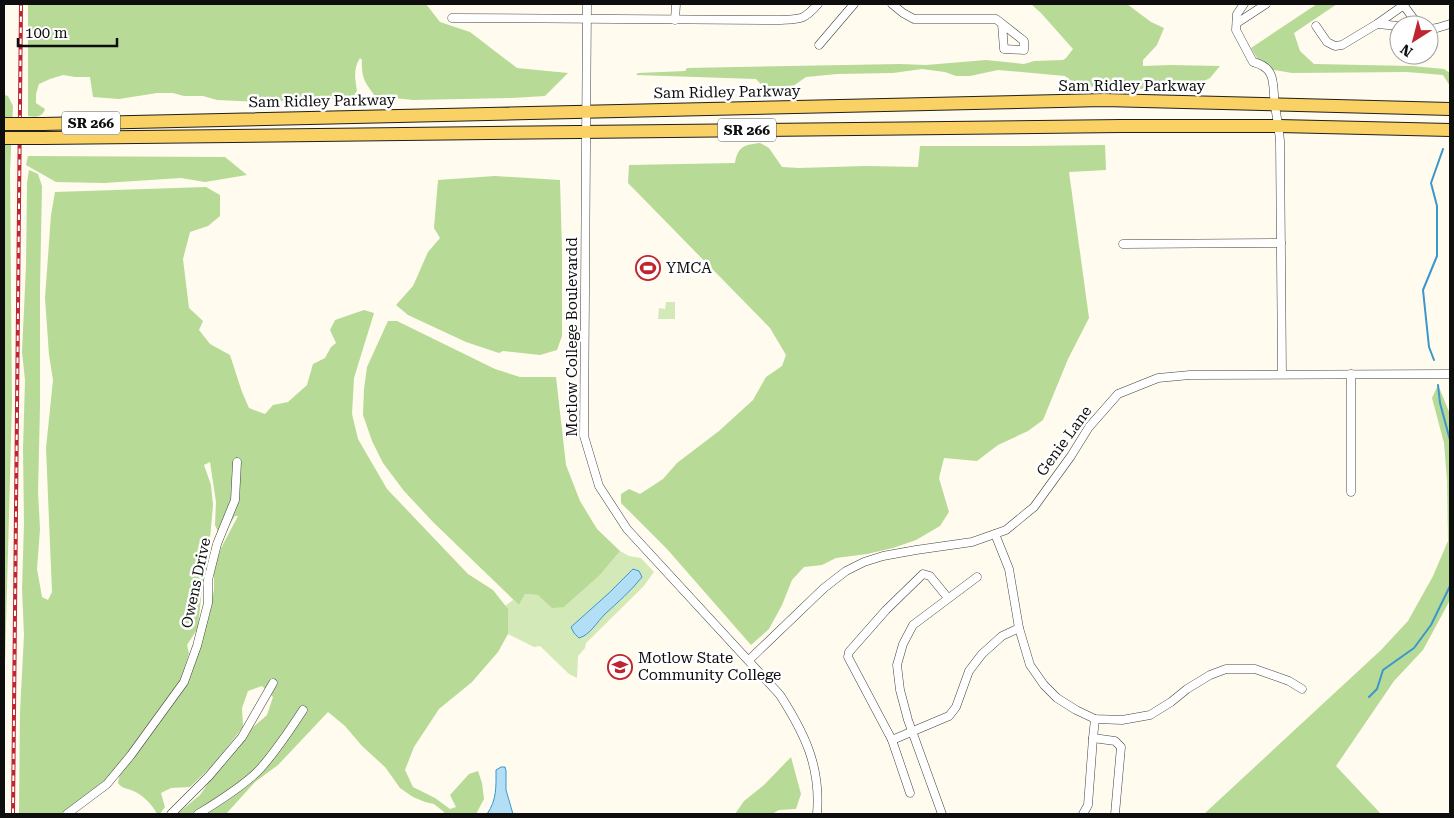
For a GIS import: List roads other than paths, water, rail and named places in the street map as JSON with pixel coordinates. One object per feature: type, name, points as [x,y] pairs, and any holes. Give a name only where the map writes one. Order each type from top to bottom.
[{"type":"main road","name":"Sam Ridley Parkway","points":[[4,124],[1104,100],[1450,108]]},
{"type":"main road","name":"SR 266","points":[[4,138],[586,131],[1279,126],[1450,130]]},
{"type":"street","name":"Motlow College Boulevardd","points":[[588,4],[584,436],[599,486],[627,529],[780,694],[796,720],[809,748],[816,774],[817,814]]},
{"type":"street","points":[[675,20],[676,4]]},
{"type":"street","points":[[452,18],[587,20],[800,19],[818,4]]},
{"type":"street","points":[[819,45],[854,4]]},
{"type":"street","points":[[892,4],[914,19],[996,19],[1002,24]]},
{"type":"street","points":[[1244,4],[1237,14],[1236,30],[1253,62],[1263,65],[1271,74],[1279,126],[1282,374]]},
{"type":"street","points":[[1237,23],[1266,4]]},
{"type":"street","points":[[1390,15],[1401,7],[1405,7],[1411,15]]},
{"type":"street","points":[[1316,26],[1327,42],[1335,46],[1342,45],[1389,16]]},
{"type":"street","points":[[1377,24],[1389,25]]},
{"type":"street","points":[[1123,244],[1281,243]]},
{"type":"street","points":[[1351,374],[1351,492]]},
{"type":"street","name":"Genie Lane","points":[[749,660],[824,588],[846,571],[864,562],[884,556],[972,542],[1006,530],[1034,507],[1089,427],[1118,394],[1158,378],[1190,375],[1450,374]]},
{"type":"street","name":"Owens Drive","points":[[66,814],[107,784],[131,755],[184,682],[197,646],[208,602],[208,580],[217,544],[235,500],[237,462]]},
{"type":"street","points":[[995,534],[1009,569],[1018,628],[1030,665],[1044,685],[1057,698],[1076,710],[1095,719],[1122,720],[1150,715],[1210,675],[1226,669],[1255,669],[1289,681],[1302,689]]},
{"type":"street","points":[[910,793],[892,740],[848,657],[848,652],[886,610],[923,574],[930,576],[948,598]]},
{"type":"street","points":[[942,814],[912,731],[900,690],[897,665],[903,644],[913,625],[977,577]]},
{"type":"street","points":[[892,740],[949,716],[956,707],[969,671],[982,654],[1002,636],[1018,628]]},
{"type":"street","points":[[171,814],[209,776],[242,737],[273,683]]},
{"type":"street","points":[[198,814],[258,770],[283,740],[303,710]]},
{"type":"street","points":[[1083,814],[1088,805],[1095,719]]},
{"type":"street","points":[[1092,738],[1115,741],[1121,747],[1115,814]]},
{"type":"water","points":[[633,569],[639,571],[642,577],[590,631],[579,638],[571,627]]},
{"type":"water","points":[[505,767],[506,790],[513,814],[487,814],[494,798],[496,770]]},
{"type":"waterway","points":[[1434,360],[1429,347],[1423,290],[1437,256],[1437,206],[1431,183],[1443,149]]},
{"type":"waterway","points":[[1438,385],[1440,403],[1450,440]]},
{"type":"waterway","points":[[1369,697],[1377,689],[1383,670],[1414,648],[1431,625],[1450,586]]},
{"type":"railway","points":[[13,814],[21,4]]},
{"type":"place","name":"YMCA","points":[[648,268]]},
{"type":"place","name":"Motlow State Community College","points":[[620,667]]}]
